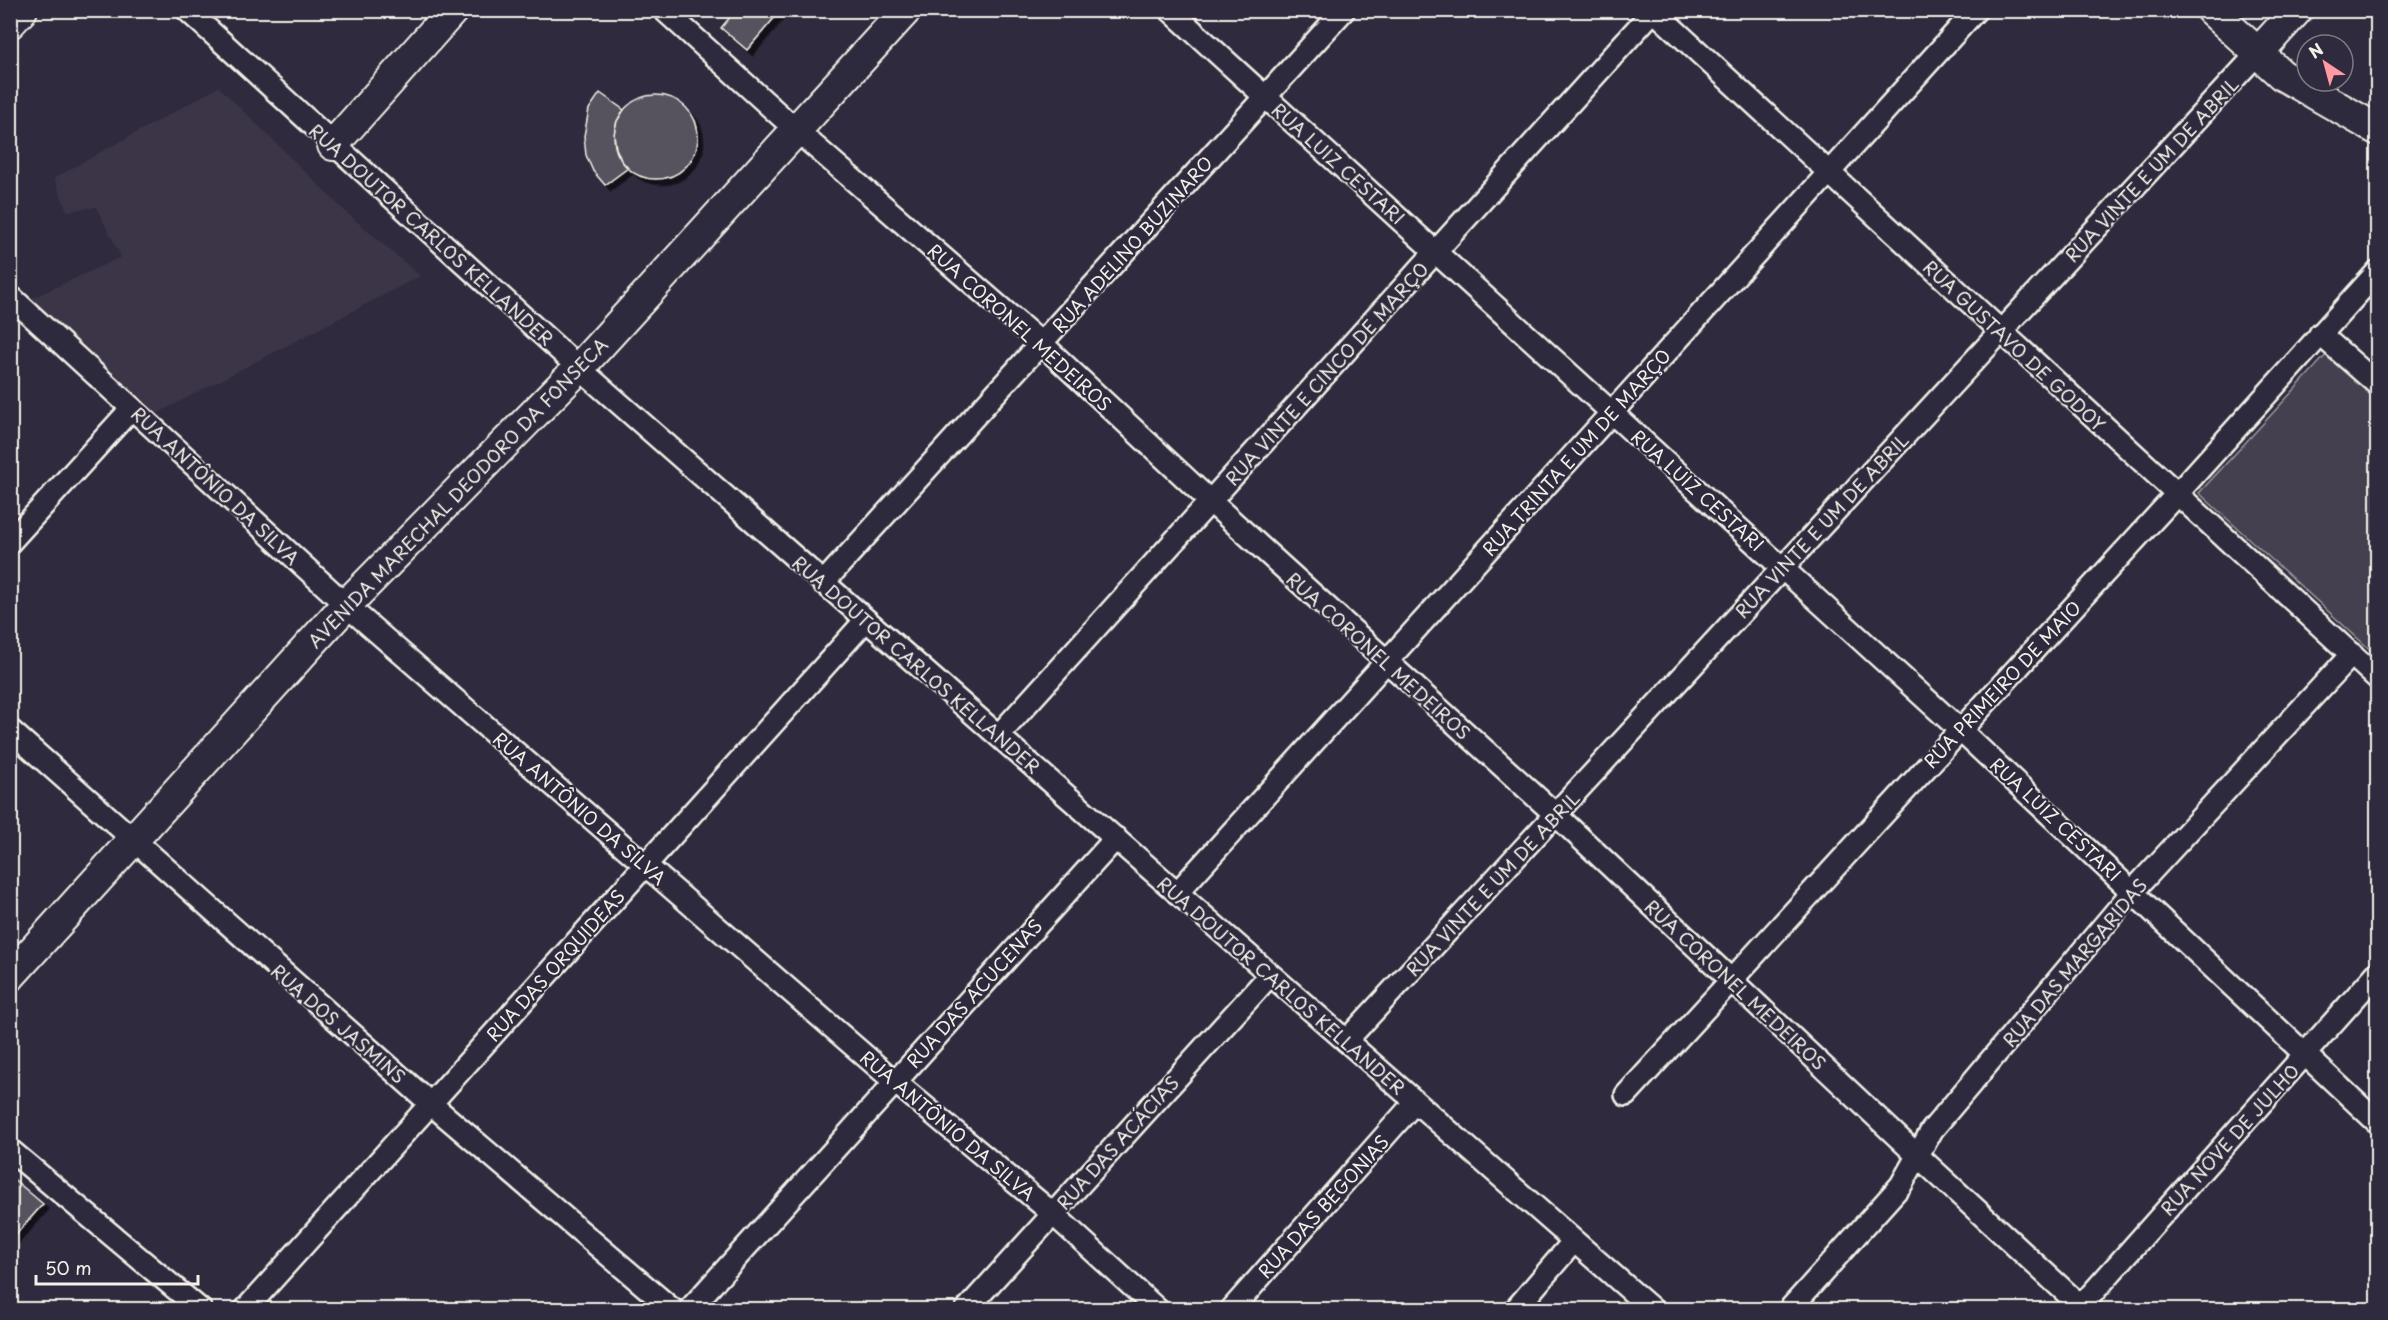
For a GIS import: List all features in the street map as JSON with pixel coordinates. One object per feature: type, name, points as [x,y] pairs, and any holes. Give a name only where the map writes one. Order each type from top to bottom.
[{"type":"street","points":[[10,23],[22,10]]},
{"type":"street","name":"RUA DOUTOR CARLOS KELLANDER","points":[[188,10],[579,368],[1653,1310]]},
{"type":"street","points":[[333,145],[453,10]]},
{"type":"street","name":"RUA CORONEL MEDEIROS","points":[[663,10],[796,130],[1041,343],[1210,501],[1555,814],[1918,1156],[2083,1307]]},
{"type":"street","name":"AVENIDA MARECHAL DEODORO DA FONSECA","points":[[10,976],[346,605],[579,368],[906,10]]},
{"type":"street","name":"RUA LUIZ CESTARI","points":[[1170,10],[1960,730],[2378,1123]]},
{"type":"street","name":"RUA ADELINO BUZINARO","points":[[823,583],[1344,10]]},
{"type":"street","name":"RUA TRINTA E UM DE MARÇO","points":[[1176,893],[1976,10]]},
{"type":"street","points":[[2211,10],[2282,75],[2378,130]]},
{"type":"street","name":"RUA VINTE E UM DE ABRIL","points":[[1346,1041],[2297,10]]},
{"type":"street","name":"RUA GUSTAVO DE GODOY","points":[[1654,11],[1828,174],[2378,679]]},
{"type":"street","name":"RUA VINTE E CINCO DE MARÇO","points":[[999,735],[1654,11]]},
{"type":"street","name":"RUA PRIMEIRO DE MAIO","points":[[1626,1095],[2378,272]]},
{"type":"street","name":"RUA ANTÔNIO DA SILVA","points":[[10,296],[346,605],[894,1081],[1052,1213],[1158,1310]]},
{"type":"street","points":[[2320,334],[2378,384]]},
{"type":"street","points":[[10,542],[132,408]]},
{"type":"street","name":"RUA DAS ORQUIDEAS","points":[[245,1310],[867,621]]},
{"type":"street","name":"RUA DAS MARGARIDAS","points":[[1789,1310],[1901,1185],[1932,1130],[2133,891],[2352,654]]},
{"type":"street","name":"RUA DOS JASMINS","points":[[10,730],[431,1104],[673,1310]]},
{"type":"street","name":"RUA DAS ACUCENAS","points":[[689,1310],[1116,838]]},
{"type":"street","name":"RUA NOVE DE JULHO","points":[[2083,1307],[2378,972]]},
{"type":"street","name":"RUA DAS ACÁCIAS","points":[[966,1310],[1270,975]]},
{"type":"street","name":"RUA DAS BEGONIAS","points":[[1231,1310],[1415,1102]]},
{"type":"street","points":[[10,1150],[201,1310]]},
{"type":"street","points":[[1515,1310],[1573,1242]]},
{"type":"shaded area","points":[[219,87],[346,212],[420,276],[156,414],[28,300],[121,257],[96,207],[67,211],[54,178]]},
{"type":"shaded area","points":[[2328,353],[2377,398],[2377,656],[2199,493]]},
{"type":"building","points":[[736,10],[781,10],[747,50],[721,28]]},
{"type":"building","points":[[600,93],[624,110],[617,121],[614,134],[616,148],[621,160],[628,168],[605,185],[593,171],[586,155],[584,136],[589,109]]},
{"type":"building","points":[[656,95],[679,102],[691,114],[698,137],[691,160],[679,172],[656,179],[633,172],[621,160],[614,137],[621,114],[633,102]]},
{"type":"building","points":[[10,1176],[43,1204],[10,1241]]}]
